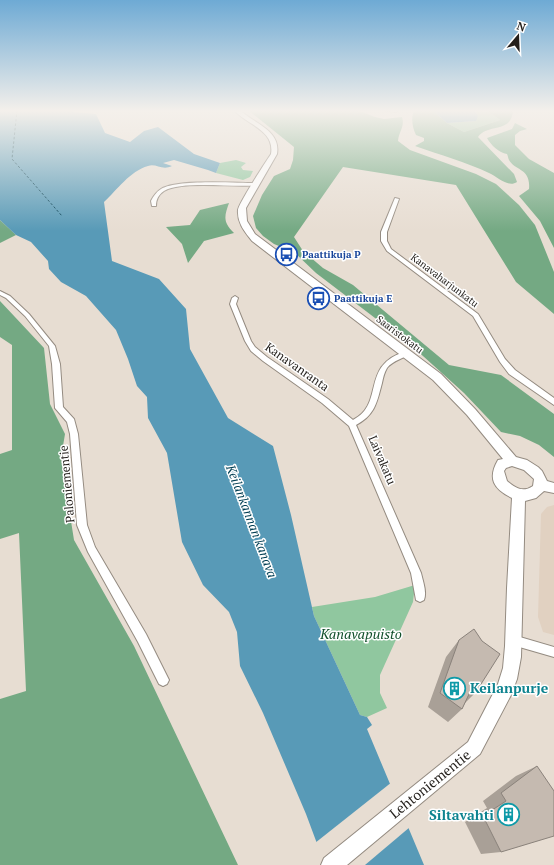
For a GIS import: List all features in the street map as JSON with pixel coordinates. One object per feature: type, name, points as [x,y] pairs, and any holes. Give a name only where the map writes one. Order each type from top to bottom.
[{"type":"main road","name":"Saaristokatu","points":[[276,150],[242,208],[241,215],[244,228],[255,239],[437,377],[503,449],[512,461]]},
{"type":"main road","points":[[512,461],[524,464],[535,471],[540,480],[540,485],[538,489],[531,494],[519,494],[507,489],[497,476],[499,467],[502,464],[512,461]]},
{"type":"main road","points":[[540,485],[554,488]]},
{"type":"main road","name":"Lehtoniementie","points":[[331,865],[474,748],[509,680],[513,640],[519,494]]},
{"type":"street","points":[[154,204],[153,201],[156,196],[170,187],[188,185],[256,184]]},
{"type":"street","name":"Kanavaharjunkatu","points":[[397,199],[384,232],[384,241],[389,250],[476,315],[502,360],[512,372],[554,402]]},
{"type":"street","name":"Paloniementie","points":[[0,293],[8,297],[27,315],[52,346],[56,364],[59,408],[71,421],[74,434],[82,525],[91,549],[142,638],[163,680]]},
{"type":"street","name":"Kanavanranta","points":[[235,298],[233,304],[248,341],[253,349],[325,401],[352,424]]},
{"type":"street","points":[[352,424],[361,421],[368,414],[384,367],[390,360],[407,353]]},
{"type":"street","name":"Laivakatu","points":[[352,424],[416,573],[420,589],[420,597]]},
{"type":"street","points":[[513,640],[554,652]]},
{"type":"shaded area","points":[[554,505],[554,635],[543,632],[538,617],[541,514],[547,507]]},
{"type":"green space","points":[[294,150],[411,150],[476,174],[496,184],[519,205],[535,225],[554,272],[554,314],[516,282],[456,185],[343,167],[294,237],[303,251],[323,268],[353,285],[449,365],[501,375],[554,414],[554,457],[539,445],[520,436],[501,432],[464,393],[413,347],[316,273],[294,252],[274,244],[263,236],[256,228],[253,216],[262,195],[274,176],[290,169]]},
{"type":"green space","points":[[428,150],[491,150],[514,174],[517,182],[514,184],[507,183],[471,165]]},
{"type":"green space","points":[[499,150],[520,150],[529,159],[554,173],[554,248],[540,221],[519,196],[529,189],[528,177],[525,173],[512,164],[507,154]]},
{"type":"green space","points":[[236,160],[246,163],[241,167],[243,170],[253,171],[250,177],[243,180],[216,173],[220,163]]},
{"type":"green space","points":[[229,203],[225,216],[226,222],[234,233],[204,241],[188,263],[182,244],[166,227],[190,225],[200,210]]},
{"type":"green space","points":[[0,220],[16,235],[0,243]]},
{"type":"green space","points":[[0,301],[44,348],[50,404],[65,434],[61,458],[74,540],[134,646],[238,865],[0,865],[0,699],[26,691],[19,533],[0,539],[0,454],[12,450],[12,345],[0,337]]},
{"type":"green space","name":"Kanavapuisto","points":[[415,585],[413,602],[380,675],[380,693],[387,708],[367,717],[360,715],[314,616],[312,607],[375,597]]},
{"type":"water","name":"Keilankannan kanava","points":[[0,150],[189,150],[194,154],[220,163],[216,173],[174,160],[163,163],[172,166],[165,168],[151,165],[141,168],[124,181],[104,202],[112,261],[159,279],[186,309],[190,349],[228,418],[273,446],[291,515],[314,616],[360,715],[367,717],[372,725],[367,729],[424,865],[325,865],[306,814],[263,713],[240,666],[237,632],[229,612],[203,585],[182,542],[167,453],[148,418],[147,397],[137,386],[116,330],[86,296],[61,282],[49,269],[48,261],[31,242],[16,235],[0,220]]},
{"type":"pier","points":[[392,782],[410,827],[365,865],[323,865],[315,843]]},
{"type":"building","points":[[474,629],[482,641],[500,654],[476,692],[470,692],[462,709],[440,693],[459,640]]},
{"type":"building","name":"Siltavahti","points":[[537,766],[554,791],[554,836],[501,852],[483,816],[506,801],[501,793]]},
{"type":"ferry route","points":[[13,150],[12,159],[62,216]]},
{"type":"place","name":"Paattikuja P","points":[[286,254]]},
{"type":"place","name":"Paattikuja E","points":[[318,298]]},
{"type":"place","name":"Keilanpurje","points":[[454,688]]},
{"type":"place","name":"Siltavahti","points":[[509,815]]}]
